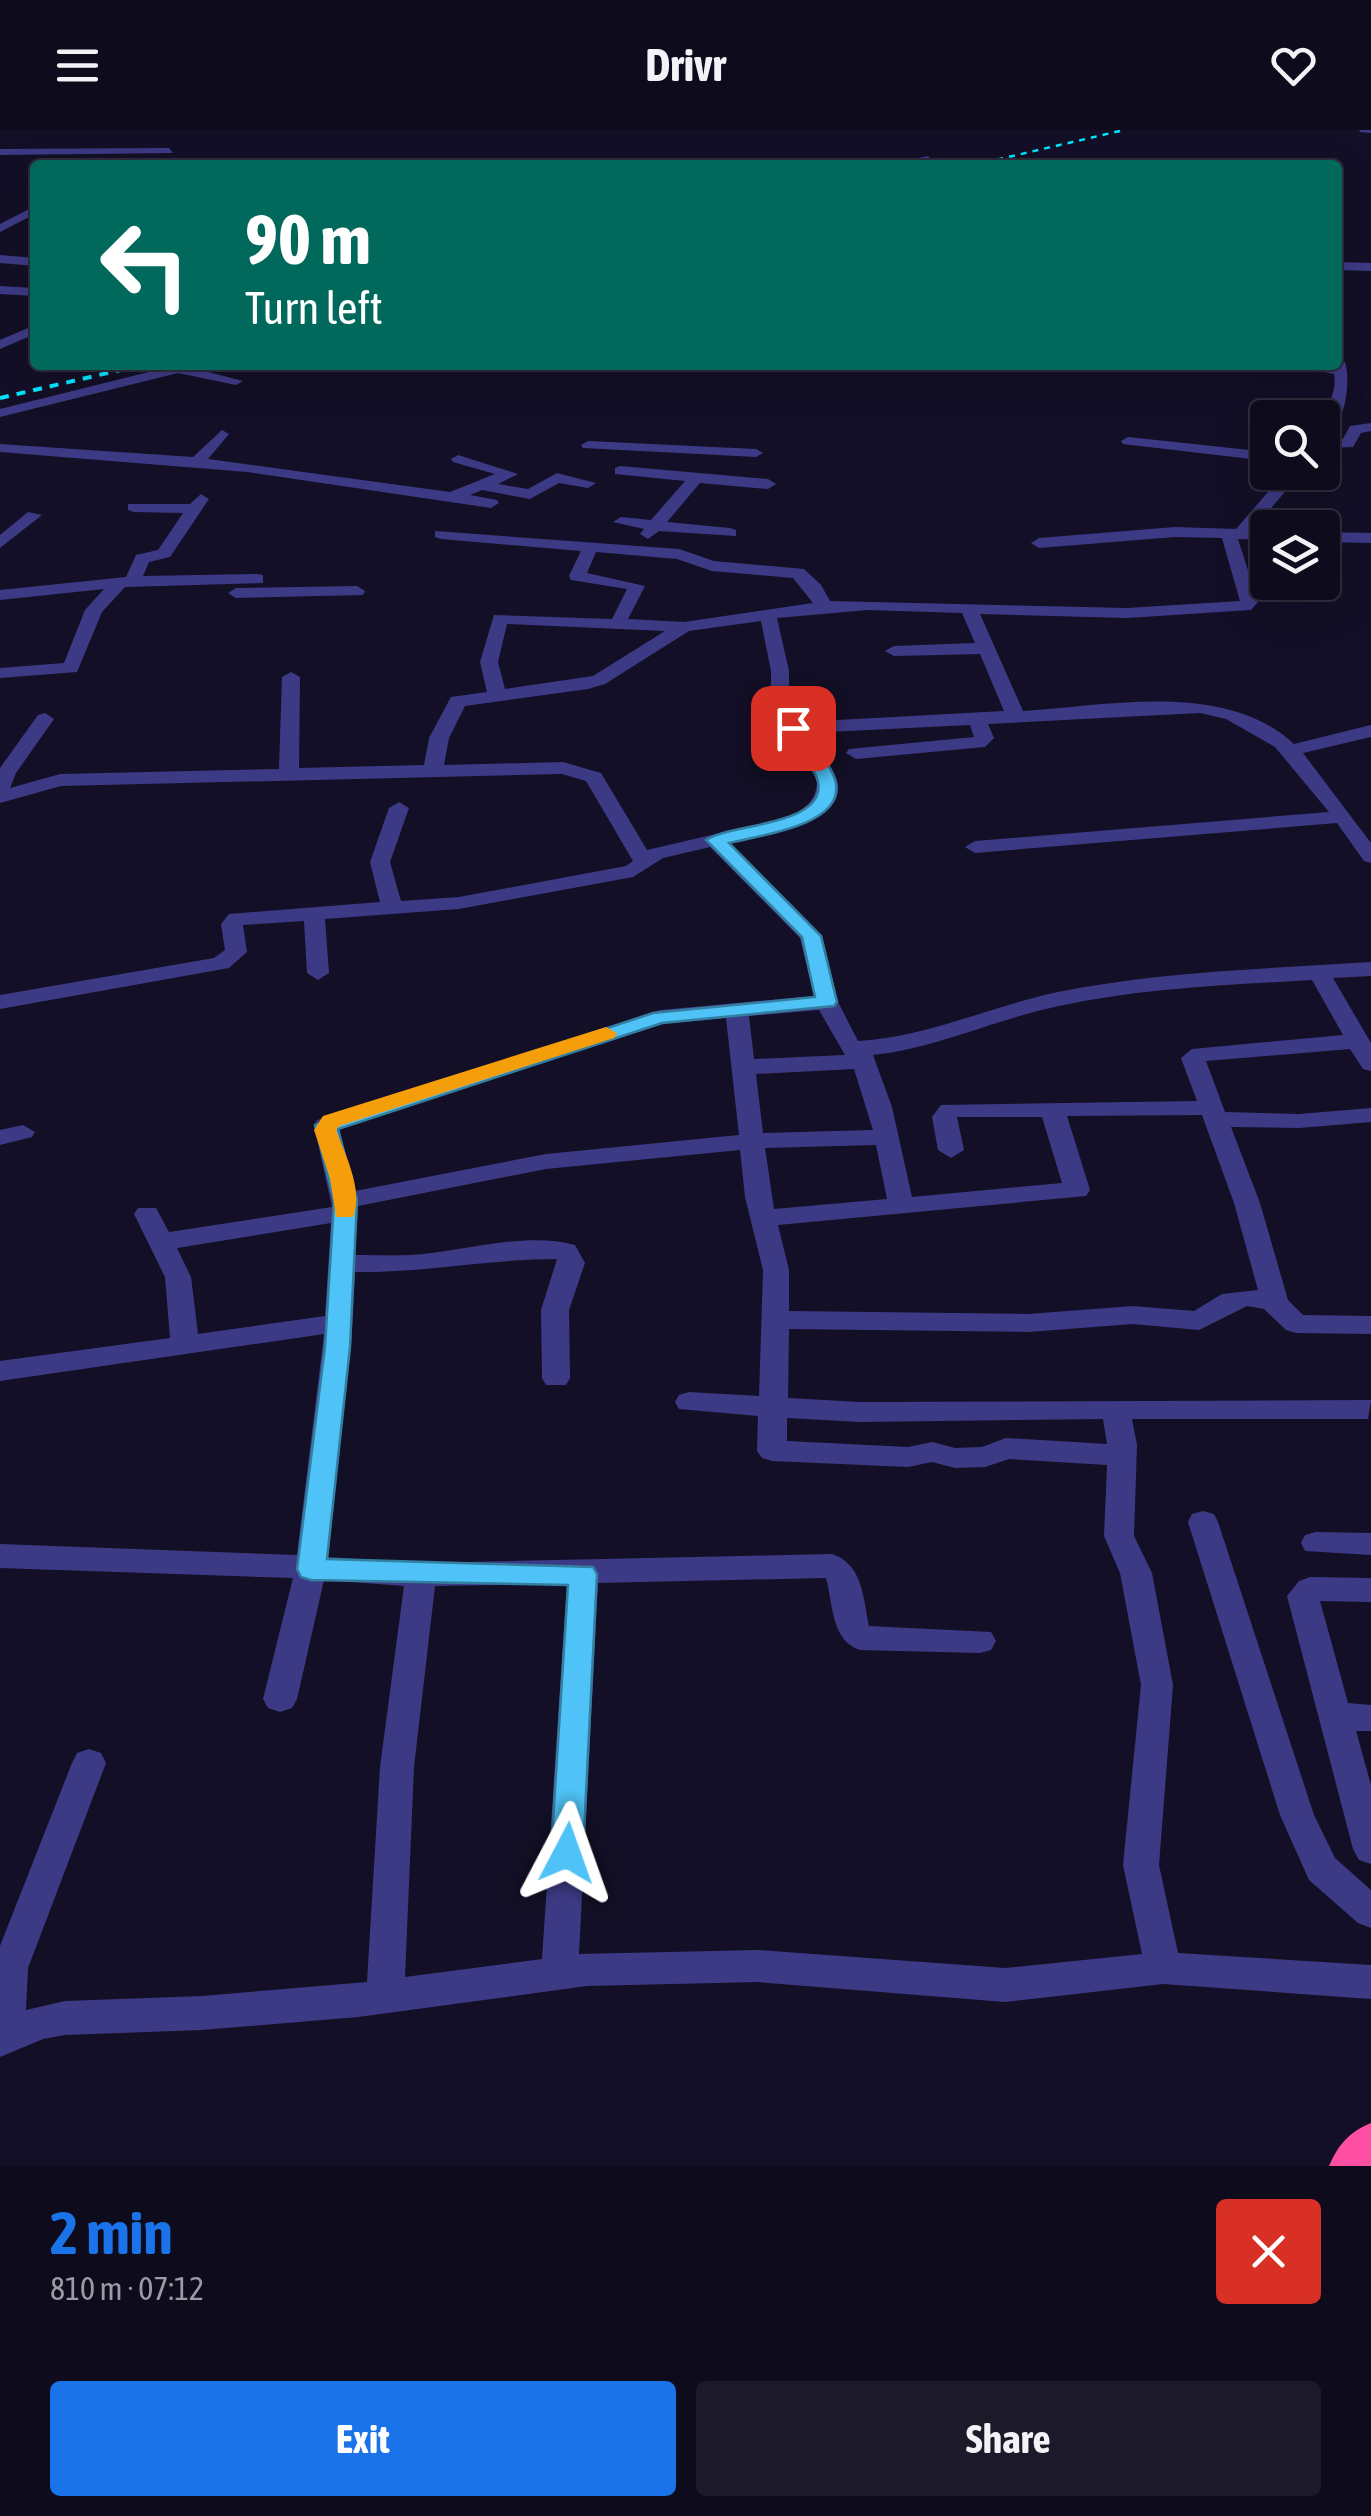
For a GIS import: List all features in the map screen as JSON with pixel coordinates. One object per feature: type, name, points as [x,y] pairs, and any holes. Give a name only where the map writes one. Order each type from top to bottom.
[{"type":"highway","points":[[1352,2166],[1371,2146]]},
{"type":"street","points":[[0,152],[169,151]]},
{"type":"street","points":[[170,160],[186,153]]},
{"type":"street","points":[[923,160],[928,159]]},
{"type":"street","points":[[0,162],[30,161]]},
{"type":"street","points":[[3,228],[30,212]]},
{"type":"street","points":[[3,228],[30,229]]},
{"type":"street","points":[[0,242],[30,229]]},
{"type":"street","points":[[0,260],[30,262]]},
{"type":"street","points":[[1342,266],[1371,267]]},
{"type":"street","points":[[0,277],[30,279]]},
{"type":"street","points":[[1356,282],[1371,283]]},
{"type":"street","points":[[0,290],[30,292]]},
{"type":"street","points":[[0,345],[30,331]]},
{"type":"street","points":[[0,412],[177,370],[236,382]]},
{"type":"street","points":[[1337,400],[1343,386],[1340,370]]},
{"type":"street","points":[[1340,444],[1348,444],[1358,427],[1371,427]]},
{"type":"street","points":[[1183,430],[1250,441]]},
{"type":"street","points":[[1340,432],[1353,434]]},
{"type":"street","points":[[198,461],[222,434]]},
{"type":"street","points":[[1128,441],[1250,456]]},
{"type":"street","points":[[588,445],[756,453]]},
{"type":"street","points":[[664,476],[680,447]]},
{"type":"street","points":[[0,448],[198,461],[491,503]]},
{"type":"street","points":[[453,496],[510,474],[458,458]]},
{"type":"street","points":[[620,470],[768,484]]},
{"type":"street","points":[[479,485],[525,494],[557,478],[588,482]]},
{"type":"street","points":[[640,552],[652,525],[696,479]]},
{"type":"street","points":[[1234,534],[1277,490]]},
{"type":"street","points":[[0,673],[71,668],[94,610],[126,582],[142,558],[164,554],[197,504],[134,507]]},
{"type":"street","points":[[0,543],[34,515]]},
{"type":"street","points":[[491,540],[508,520]]},
{"type":"street","points":[[621,522],[730,533]]},
{"type":"street","points":[[440,534],[690,556],[719,567],[798,573],[815,588],[824,607]]},
{"type":"street","points":[[497,693],[489,662],[500,619],[684,627],[868,604],[1128,613],[1244,606],[1249,602],[1234,534]]},
{"type":"street","points":[[1039,543],[1250,534]]},
{"type":"street","points":[[1340,537],[1371,538]]},
{"type":"street","points":[[590,548],[576,572],[579,578],[638,586],[618,623]]},
{"type":"street","points":[[0,595],[126,582],[257,579]]},
{"type":"street","points":[[170,581],[168,591],[173,593],[357,591]]},
{"type":"street","points":[[970,610],[1016,717]]},
{"type":"street","points":[[0,1002],[220,963],[236,952],[234,920],[519,895],[633,871],[656,853],[796,822],[814,811],[827,792],[827,780],[780,706],[780,671],[768,615]]},
{"type":"street","points":[[433,771],[452,706],[466,697],[592,683],[684,627]]},
{"type":"street","points":[[894,651],[986,648]]},
{"type":"street","points":[[289,775],[290,677]]},
{"type":"street","points":[[793,728],[1200,707],[1225,712],[1272,733],[1294,749],[1371,856]]},
{"type":"street","points":[[0,789],[6,773],[45,719]]},
{"type":"street","points":[[856,753],[978,744],[984,738],[977,719]]},
{"type":"street","points":[[1294,749],[1371,732]]},
{"type":"street","points":[[0,797],[60,780],[528,768],[586,772],[594,777],[644,863]]},
{"type":"street","points":[[392,908],[380,862],[399,808]]},
{"type":"street","points":[[976,847],[1342,818]]},
{"type":"street","points":[[716,840],[812,936],[827,1002],[845,1047],[861,1055],[901,1204]]},
{"type":"street","points":[[314,914],[318,973]]},
{"type":"street","points":[[745,1067],[861,1055],[934,1038],[1040,1004],[1127,986],[1371,969]]},
{"type":"street","points":[[1318,973],[1371,1064]]},
{"type":"street","points":[[280,1700],[311,1569],[339,1323],[345,1207],[325,1130],[331,1121],[660,1017],[827,1002]]},
{"type":"street","points":[[737,1009],[764,1218],[776,1270],[778,1320],[770,1448],[779,1454],[908,1456],[932,1452],[955,1458],[985,1457],[1006,1448],[1122,1454]]},
{"type":"street","points":[[1275,1304],[1248,1203],[1192,1064],[1196,1056],[1357,1041]]},
{"type":"street","points":[[764,1218],[1076,1190],[1052,1108]]},
{"type":"street","points":[[951,1150],[946,1112],[1052,1108],[1213,1113],[1299,1121],[1371,1115]]},
{"type":"street","points":[[161,1242],[345,1207],[505,1165],[755,1141],[886,1137]]},
{"type":"street","points":[[147,1214],[178,1277],[185,1344]]},
{"type":"street","points":[[342,1263],[410,1264],[510,1250],[566,1252],[572,1263],[555,1310],[556,1378]]},
{"type":"street","points":[[778,1320],[1028,1323],[1133,1315],[1199,1321],[1240,1297],[1268,1299],[1296,1324],[1371,1325]]},
{"type":"street","points":[[0,1371],[339,1323]]},
{"type":"street","points":[[689,1402],[860,1412],[1368,1410]]},
{"type":"street","points":[[1116,1409],[1122,1454],[1119,1536],[1136,1574],[1157,1685],[1141,1864],[1163,1968]]},
{"type":"street","points":[[1063,1410],[1070,1452]]},
{"type":"street","points":[[1203,1522],[1297,1815],[1322,1869],[1371,1912]]},
{"type":"street","points":[[1316,1542],[1371,1544]]},
{"type":"street","points":[[0,1556],[421,1574],[583,1574],[832,1566],[842,1574],[855,1634],[860,1638],[980,1641]]},
{"type":"street","points":[[384,1996],[397,1767],[421,1574]]},
{"type":"street","points":[[560,1972],[583,1574]]},
{"type":"street","points":[[1371,1590],[1310,1589],[1303,1594],[1371,1849]]},
{"type":"street","points":[[1335,1716],[1371,1718]]},
{"type":"street","points":[[89,1763],[10,1968],[5,2037],[64,2018],[202,2013],[384,1996],[560,1972],[757,1966],[1005,1985],[1163,1968],[1371,1982]]},
{"type":"railway","points":[[995,160],[1124,130]]},
{"type":"railway","points":[[0,398],[120,370]]},
{"type":"slow traffic","points":[[344,1211],[342,1178],[325,1130],[331,1121],[606,1033]]},
{"type":"route","points":[[567,1853],[583,1574],[311,1569],[337,1347],[345,1201],[326,1125],[660,1017],[827,1002],[812,936],[716,840],[796,822],[814,811],[827,792],[827,780],[793,728]]}]
